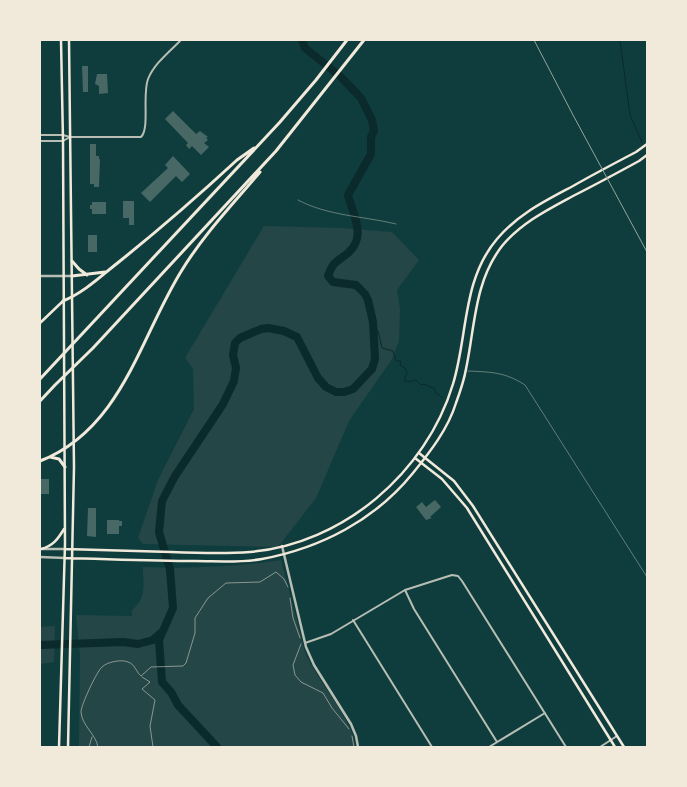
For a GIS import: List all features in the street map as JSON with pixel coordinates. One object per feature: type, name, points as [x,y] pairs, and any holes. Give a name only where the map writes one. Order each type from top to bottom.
[{"type":"highway","points":[[40,379],[260,143],[316,80],[347,40]]},
{"type":"highway","points":[[40,460],[74,443],[98,418],[118,393],[180,272],[196,248],[364,40]]},
{"type":"highway","points":[[64,301],[108,271],[237,160],[260,143]]},
{"type":"highway","points":[[40,401],[93,348],[276,151]]},
{"type":"highway","points":[[72,261],[78,269],[88,275]]},
{"type":"highway","points":[[72,276],[108,271]]},
{"type":"highway","points":[[49,457],[61,460],[65,466]]},
{"type":"main road","points":[[59,747],[65,558],[61,40]]},
{"type":"main road","points":[[68,747],[74,488],[69,40]]},
{"type":"main road","points":[[65,549],[250,552],[282,546],[317,534],[358,512],[388,488],[419,453],[432,433],[447,402],[457,369],[470,294],[479,268],[496,240],[528,210],[636,152],[647,144]]},
{"type":"main road","points":[[65,558],[185,561],[260,559],[284,554],[322,542],[365,518],[394,494],[422,463],[439,438],[455,407],[466,371],[478,297],[487,271],[503,246],[523,225],[533,218],[647,155]]},
{"type":"main road","points":[[63,198],[71,198]]},
{"type":"main road","points":[[40,323],[64,301]]},
{"type":"main road","points":[[457,369],[466,371]]},
{"type":"main road","points":[[419,453],[454,481],[463,491],[624,747]]},
{"type":"main road","points":[[415,458],[442,479],[462,501],[616,747]]},
{"type":"main road","points":[[65,488],[74,488]]},
{"type":"main road","points":[[41,549],[52,545],[65,528]]},
{"type":"main road","points":[[131,560],[132,551]]},
{"type":"main road","points":[[63,612],[71,612]]},
{"type":"main road","points":[[533,615],[539,612]]},
{"type":"main road","points":[[61,681],[70,682]]},
{"type":"main road","points":[[60,718],[69,718]]},
{"type":"street","points":[[40,135],[138,138],[143,135],[146,129],[145,94],[149,77],[158,63],[181,40]]},
{"type":"street","points":[[40,142],[63,141],[70,137]]},
{"type":"street","points":[[40,276],[72,276]]},
{"type":"street","points":[[282,546],[305,643],[314,665],[351,724],[358,747]]},
{"type":"street","points":[[41,549],[65,549]]},
{"type":"street","points":[[40,557],[65,558]]},
{"type":"street","points":[[305,643],[329,635],[405,590],[452,575],[458,576],[566,747]]},
{"type":"street","points":[[405,590],[414,609],[497,742]]},
{"type":"street","points":[[354,620],[432,747]]},
{"type":"street","points":[[489,747],[545,713]]},
{"type":"street","points":[[600,747],[617,736]]},
{"type":"lane","points":[[298,200],[324,212],[396,224]]},
{"type":"lane","points":[[466,371],[502,373],[513,377],[525,385],[647,577]]},
{"type":"path","points":[[141,676],[149,668],[185,665],[194,633],[195,618],[206,600],[226,583],[260,582],[276,572],[284,579],[289,590]]},
{"type":"path","points":[[290,596],[293,618],[301,643],[293,666],[295,675],[301,682],[320,690],[349,730]]},
{"type":"path","points":[[98,747],[97,742],[84,723],[81,710],[85,697],[100,668],[113,662],[128,661],[141,676],[150,682],[142,689],[155,700],[150,726],[154,747]]},
{"type":"path","points":[[351,734],[354,747]]},
{"type":"path","points":[[89,747],[92,735]]},
{"type":"shaded area","points":[[264,226],[340,228],[392,232],[419,260],[397,290],[400,309],[399,341],[392,359],[349,421],[316,498],[278,547],[143,544],[138,538],[158,480],[194,409],[193,368],[185,358]]},
{"type":"shaded area","points":[[281,560],[305,652],[317,675],[349,725],[355,747],[79,747],[80,655],[76,615],[132,616],[132,610],[142,595],[143,567],[212,567]]},
{"type":"shaded area","points":[[55,626],[54,662],[40,664],[40,627]]},
{"type":"building","points":[[82,66],[88,66],[88,92],[83,92]]},
{"type":"building","points":[[97,74],[107,74],[108,93],[99,94],[99,86],[95,84]]},
{"type":"building","points":[[173,111],[196,134],[200,131],[208,137],[206,138],[208,140],[204,143],[209,147],[201,155],[192,146],[189,149],[186,145],[188,143],[165,119]]},
{"type":"building","points":[[90,144],[96,144],[96,156],[99,156],[100,159],[99,187],[94,187],[94,184],[90,184]]},
{"type":"building","points":[[173,156],[190,174],[182,182],[176,176],[150,202],[141,193],[168,168],[165,165]]},
{"type":"building","points":[[123,201],[134,201],[134,225],[129,225],[129,218],[123,218]]},
{"type":"building","points":[[92,202],[106,202],[106,214],[92,214],[90,205],[92,205]]},
{"type":"building","points":[[88,235],[97,235],[97,252],[88,252]]},
{"type":"building","points":[[41,479],[49,479],[49,494],[41,494]]},
{"type":"building","points":[[435,500],[441,507],[430,517],[432,518],[426,520],[416,507],[422,502],[426,507]]},
{"type":"building","points":[[88,508],[96,508],[96,537],[87,536]]},
{"type":"building","points":[[107,520],[122,521],[122,526],[119,526],[119,534],[107,534]]},
{"type":"waterway","points":[[40,645],[123,642],[138,644],[153,640],[163,631],[173,608],[170,569],[159,532],[162,501],[175,476],[223,404],[234,381],[236,368],[233,355],[235,343],[240,338],[268,328],[284,331],[297,337],[318,378],[326,387],[336,392],[353,389],[372,369],[375,359],[373,322],[368,300],[356,285],[333,282],[328,276],[334,264],[354,247],[357,240],[357,225],[348,195],[371,154],[371,137],[374,131],[372,120],[361,98],[341,77],[305,48],[302,40]]},
{"type":"waterway","points":[[620,40],[630,115],[642,142]]},
{"type":"waterway","points":[[373,324],[378,331],[382,348],[393,351],[396,361],[401,361],[400,365],[405,368],[407,373],[405,381],[416,380],[421,385],[424,384],[435,389],[436,393],[443,398]]},
{"type":"waterway","points":[[162,633],[159,640],[162,682],[171,692],[178,705],[217,747]]},
{"type":"railway","points":[[534,40],[647,252]]}]
